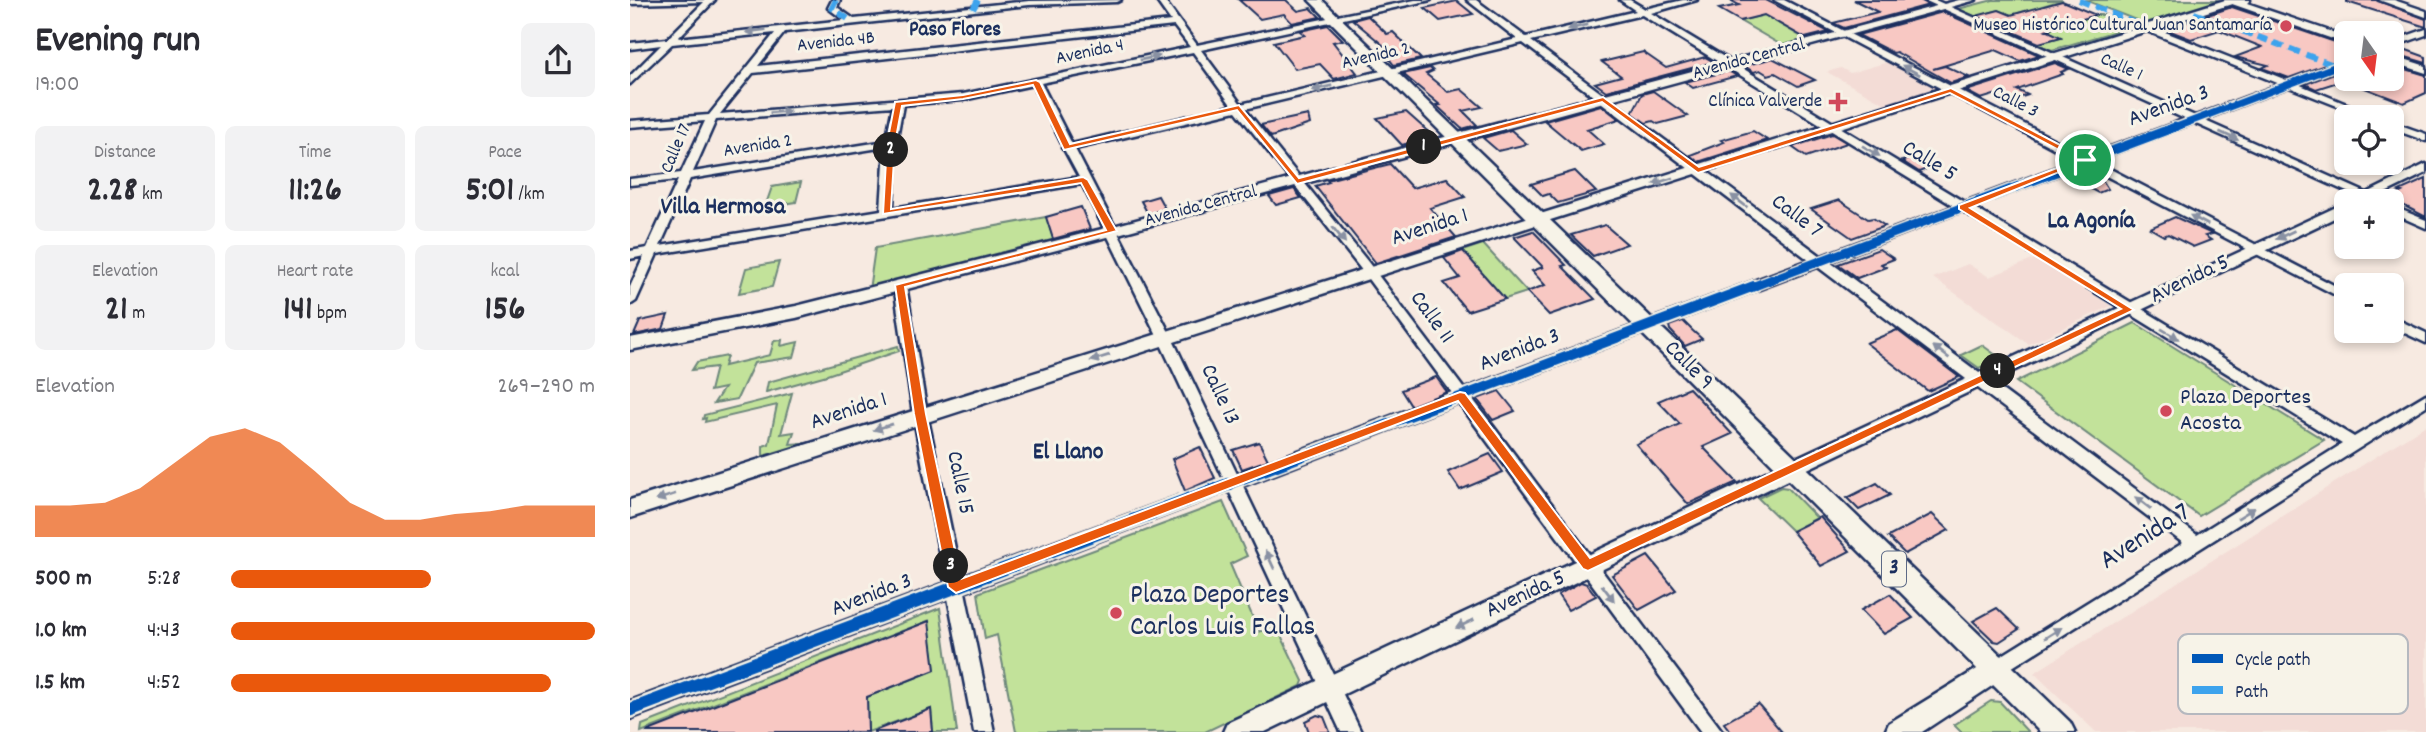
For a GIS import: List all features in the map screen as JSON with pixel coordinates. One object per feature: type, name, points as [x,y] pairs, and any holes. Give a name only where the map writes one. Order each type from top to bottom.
[{"type":"main road","name":"Calle 9","points":[[1315,0],[2060,732]]},
{"type":"main road","name":"Avenida Central","points":[[630,344],[770,317],[900,285],[1456,138]]},
{"type":"main road","name":"Avenida 1","points":[[630,509],[920,414],[1539,219]]},
{"type":"main road","name":"Avenida 5","points":[[1237,732],[1792,468]]},
{"type":"main road","name":"Avenida 7","points":[[1899,732],[1995,670]]},
{"type":"street","points":[[630,2],[704,0]]},
{"type":"street","points":[[630,81],[711,0]]},
{"type":"street","points":[[836,0],[832,8],[850,21]]},
{"type":"street","points":[[630,46],[975,4],[1117,0]]},
{"type":"street","name":"Calle 11","points":[[1160,0],[1239,107],[1370,273],[1713,732]]},
{"type":"street","name":"Avenida 4","points":[[630,124],[963,97],[1427,0]]},
{"type":"street","name":"Calle 7","points":[[1471,0],[2197,544]]},
{"type":"street","name":"Calle 5","points":[[1624,0],[2355,446]]},
{"type":"street","name":"Avenida 2","points":[[1067,148],[1693,0]]},
{"type":"street","name":"Calle 3","points":[[1778,0],[2334,291]]},
{"type":"street","name":"Calle 1","points":[[1928,0],[2343,189]]},
{"type":"street","name":"Avenida Central","points":[[1456,138],[1971,0]]},
{"type":"street","name":"Avenida 1","points":[[1539,219],[2229,1],[2245,0]]},
{"type":"street","points":[[2384,0],[2426,14]]},
{"type":"street","points":[[2229,1],[2334,37]]},
{"type":"street","name":"Avenida 4B","points":[[751,70],[1176,23]]},
{"type":"street","points":[[2147,27],[2343,105]]},
{"type":"street","name":"Calle 17","points":[[630,301],[712,117],[784,28]]},
{"type":"street","points":[[2404,40],[2426,32]]},
{"type":"street","points":[[2404,62],[2426,70]]},
{"type":"street","name":"Avenida 3","points":[[630,710],[2334,67]]},
{"type":"street","name":"Calle 13","points":[[1036,82],[1083,180],[1112,231],[1165,338],[1351,732]]},
{"type":"street","points":[[887,212],[891,143],[898,104]]},
{"type":"street","points":[[2404,130],[2426,138]]},
{"type":"street","name":"Avenida 2","points":[[630,182],[687,176],[891,143]]},
{"type":"street","points":[[2388,189],[2426,169]]},
{"type":"street","points":[[630,255],[1083,180]]},
{"type":"street","name":"Avenida 5","points":[[1792,468],[2334,212]]},
{"type":"street","points":[[2404,214],[2426,224]]},
{"type":"street","name":"Calle 15","points":[[900,285],[920,414],[984,732]]},
{"type":"street","points":[[2404,327],[2426,339]]},
{"type":"street","name":"Avenida 7","points":[[1995,670],[2426,399]]},
{"type":"shaded area","points":[[1888,62],[1939,89],[1887,105],[1827,72],[1841,68],[1850,73]]},
{"type":"shaded area","points":[[2035,259],[2111,306],[2029,344],[1933,278],[1968,264],[1989,277]]},
{"type":"shaded area","points":[[2426,425],[2426,732],[2096,732],[2034,673]]},
{"type":"green space","points":[[1993,0],[2063,0],[2011,15],[1999,10],[1988,13],[2004,26],[2050,40],[2060,37],[2046,30],[2096,15],[2105,15],[2133,26],[2052,50],[1958,9]]},
{"type":"green space","points":[[2085,0],[2220,0],[2222,1],[2146,24]]},
{"type":"green space","points":[[1764,15],[1807,40],[1783,46],[1740,21]]},
{"type":"green space","points":[[801,182],[796,202],[765,207],[772,187]]},
{"type":"green space","points":[[1046,217],[1054,241],[869,290],[875,248]]},
{"type":"green space","points":[[1483,244],[1527,292],[1505,299],[1462,251]]},
{"type":"green space","points":[[779,262],[772,287],[739,293],[746,268]]},
{"type":"green space","name":"Plaza Deportes Acosta","points":[[2135,323],[2324,440],[2199,516],[2016,382]]},
{"type":"green space","points":[[782,340],[781,346],[798,342],[794,357],[754,363],[737,399],[714,403],[724,388],[710,391],[716,367],[692,370],[697,362],[727,356],[724,366],[770,355],[774,341]]},
{"type":"green space","points":[[1982,345],[2000,358],[1979,368],[1961,355]]},
{"type":"green space","points":[[898,346],[899,351],[766,392],[768,382]]},
{"type":"green space","points":[[792,393],[781,434],[794,432],[790,444],[805,443],[763,456],[763,446],[769,444],[777,405],[705,422],[706,418],[703,419],[704,415]]},
{"type":"green space","points":[[1781,487],[1788,488],[1817,518],[1792,531],[1758,498]]},
{"type":"green space","name":"Plaza Deportes Carlos Luis Fallas","points":[[1223,502],[1247,556],[1230,564],[1259,632],[1276,625],[1303,681],[1301,686],[1205,732],[1016,732],[997,635],[985,639],[978,593]]},
{"type":"green space","points":[[940,608],[957,732],[933,732],[931,709],[868,732],[867,697],[935,670],[928,621],[641,732],[642,725]]},
{"type":"green space","points":[[1991,701],[2000,702],[2028,732],[1961,732],[1954,725]]},
{"type":"building","points":[[1239,0],[1286,0],[1298,11],[1311,8],[1320,17],[1292,23],[1284,14],[1260,19]]},
{"type":"building","points":[[1730,0],[1766,0],[1829,32],[1805,38],[1764,15],[1740,21],[1719,9],[1739,5]]},
{"type":"building","points":[[1854,0],[1920,0],[1929,5],[1844,28],[1833,23],[1878,12]]},
{"type":"building","points":[[2376,0],[2426,19],[2426,27],[2347,2]]},
{"type":"building","points":[[1457,1],[1473,14],[1440,21],[1425,8]]},
{"type":"building","points":[[2062,1],[2096,15],[2046,30],[2061,37],[2039,43],[1976,16],[1999,10],[2011,15]]},
{"type":"building","points":[[2232,7],[2334,42],[2334,62],[2289,78],[2262,68],[2268,65],[2235,57],[2262,47],[2219,30],[2191,39],[2165,29]]},
{"type":"building","points":[[1943,12],[2039,55],[2020,61],[1996,50],[1933,69],[1945,66],[1969,77],[1951,83],[1896,52],[1893,53],[1858,35]]},
{"type":"building","points":[[1368,16],[1387,34],[1393,32],[1421,59],[1394,65],[1383,51],[1389,50],[1353,20]]},
{"type":"building","points":[[1328,25],[1343,40],[1333,42],[1357,73],[1334,79],[1320,64],[1295,69],[1274,42],[1305,35],[1300,31]]},
{"type":"building","points":[[2404,49],[2426,57],[2426,63],[2404,57]]},
{"type":"building","points":[[1643,52],[1666,68],[1705,57],[1714,62],[1606,91],[1595,83],[1621,76],[1602,62]]},
{"type":"building","points":[[1773,58],[1815,80],[1798,86],[1775,73],[1768,75],[1760,70],[1754,72],[1744,66]]},
{"type":"building","points":[[2055,63],[2069,69],[2061,72],[2063,74],[2017,90],[2028,95],[2010,101],[1997,94],[1981,99],[1966,91]]},
{"type":"building","points":[[1430,68],[1433,71],[1426,74],[1448,92],[1461,89],[1482,107],[1463,111],[1477,125],[1462,129],[1436,105],[1440,105],[1403,74]]},
{"type":"building","points":[[2404,69],[2426,75],[2426,93],[2404,103],[2373,91],[2404,91]]},
{"type":"building","points":[[1728,71],[1737,76],[1693,88],[1685,82]]},
{"type":"building","points":[[2334,73],[2334,83],[2316,89],[2305,84]]},
{"type":"building","points":[[1653,91],[1688,116],[1658,124],[1653,121],[1646,123],[1632,113],[1642,94]]},
{"type":"building","points":[[1601,105],[1619,119],[1587,129],[1604,144],[1581,151],[1545,121]]},
{"type":"building","points":[[1406,112],[1433,136],[1402,145],[1377,118]]},
{"type":"building","points":[[1308,115],[1310,124],[1271,137],[1261,125]]},
{"type":"building","points":[[1511,130],[1527,144],[1498,151],[1483,138]]},
{"type":"building","points":[[1753,131],[1767,140],[1698,162],[1690,155],[1724,142],[1721,140]]},
{"type":"building","points":[[1832,134],[1847,143],[1806,157],[1792,147]]},
{"type":"building","points":[[1915,157],[1932,167],[1919,172],[1902,161]]},
{"type":"building","points":[[1390,164],[1412,188],[1447,178],[1465,197],[1430,208],[1456,237],[1376,263],[1315,186],[1329,182],[1327,180]]},
{"type":"building","points":[[1575,171],[1596,192],[1558,203],[1549,194],[1543,196],[1531,184]]},
{"type":"building","points":[[2065,175],[2099,175],[2108,189],[2098,193]]},
{"type":"building","points":[[2426,179],[2426,217],[2404,206],[2404,189]]},
{"type":"building","points":[[1294,189],[1301,198],[1276,205],[1269,196]]},
{"type":"building","points":[[1158,196],[1165,209],[1148,214],[1141,201]]},
{"type":"building","points":[[1839,200],[1868,219],[1873,218],[1885,226],[1852,238],[1811,209]]},
{"type":"building","points":[[1081,207],[1090,229],[1053,239],[1046,217]]},
{"type":"building","points":[[2175,217],[2212,234],[2205,236],[2211,240],[2193,247],[2150,228]]},
{"type":"building","points":[[1605,225],[1627,244],[1593,256],[1571,235]]},
{"type":"building","points":[[1533,231],[1566,265],[1562,266],[1595,299],[1549,315],[1527,292],[1545,285],[1532,271],[1543,267],[1514,237]]},
{"type":"building","points":[[1879,249],[1894,259],[1881,264],[1886,267],[1857,278],[1838,264]]},
{"type":"building","points":[[1463,251],[1505,299],[1467,311],[1444,283],[1460,278],[1444,258]]},
{"type":"building","points":[[668,315],[663,329],[634,335],[640,321]]},
{"type":"building","points":[[1683,321],[1702,339],[1685,346],[1669,326]]},
{"type":"building","points":[[1897,330],[1959,377],[1928,391],[1866,343]]},
{"type":"building","points":[[1436,377],[1447,392],[1411,406],[1401,390]]},
{"type":"building","points":[[1689,388],[1732,434],[1703,447],[1737,482],[1688,504],[1636,444],[1680,424],[1658,401]]},
{"type":"building","points":[[1499,391],[1515,411],[1493,420],[1477,399]]},
{"type":"building","points":[[1259,442],[1268,460],[1242,469],[1233,450]]},
{"type":"building","points":[[1200,447],[1215,478],[1185,491],[1172,459]]},
{"type":"building","points":[[1490,454],[1503,472],[1460,490],[1448,472]]},
{"type":"building","points":[[1877,483],[1890,495],[1859,510],[1847,498]]},
{"type":"building","points":[[1932,514],[1949,530],[1905,554],[1888,537]]},
{"type":"building","points":[[1820,517],[1850,551],[1821,566],[1792,531]]},
{"type":"building","points":[[1648,556],[1676,590],[1639,610],[1612,575]]},
{"type":"building","points":[[1581,582],[1587,584],[1596,596],[1568,610],[1558,595]]},
{"type":"building","points":[[1890,594],[1913,618],[1884,634],[1861,610]]},
{"type":"building","points":[[1997,608],[2019,629],[1999,642],[1994,641],[1973,621]]},
{"type":"building","points":[[929,621],[935,670],[867,697],[868,732],[646,732]]},
{"type":"building","points":[[1758,704],[1782,732],[1731,732],[1724,723]]},
{"type":"building","points":[[931,709],[933,732],[874,732],[874,731]]},
{"type":"building","points":[[1317,715],[1324,717],[1330,732],[1309,732],[1305,721]]},
{"type":"marked path","points":[[836,0],[832,8],[851,21]]},
{"type":"marked path","points":[[973,9],[978,0]]},
{"type":"marked path","points":[[2079,0],[2147,28]]},
{"type":"marked path","points":[[2194,13],[2334,65]]},
{"type":"cycle path","points":[[630,710],[2334,67]]},
{"type":"place","name":"Museo Histórico Cultural Juan Santamaría","points":[[2286,26]]},
{"type":"place","name":"Clínica Valverde","points":[[1838,102]]},
{"type":"place","name":"Plaza Deportes Acosta","points":[[2166,411]]},
{"type":"place","name":"Plaza Deportes Carlos Luis Fallas","points":[[1116,613]]},
{"type":"district","name":"Paso Flores","points":[[955,31]]},
{"type":"district","name":"Villa Hermosa","points":[[723,208]]},
{"type":"district","name":"La Agonía","points":[[2091,222]]},
{"type":"district","name":"El Llano","points":[[1068,453]]},
{"type":"route","points":[[1036,82],[1067,148],[1239,107],[1297,181],[1603,99],[1698,170],[1951,91],[2085,160],[1963,207],[2129,310],[1588,565],[1460,396],[956,587],[920,414],[900,285],[1112,231],[1083,180],[887,212],[891,143],[898,104],[963,97],[1036,82]]}]
